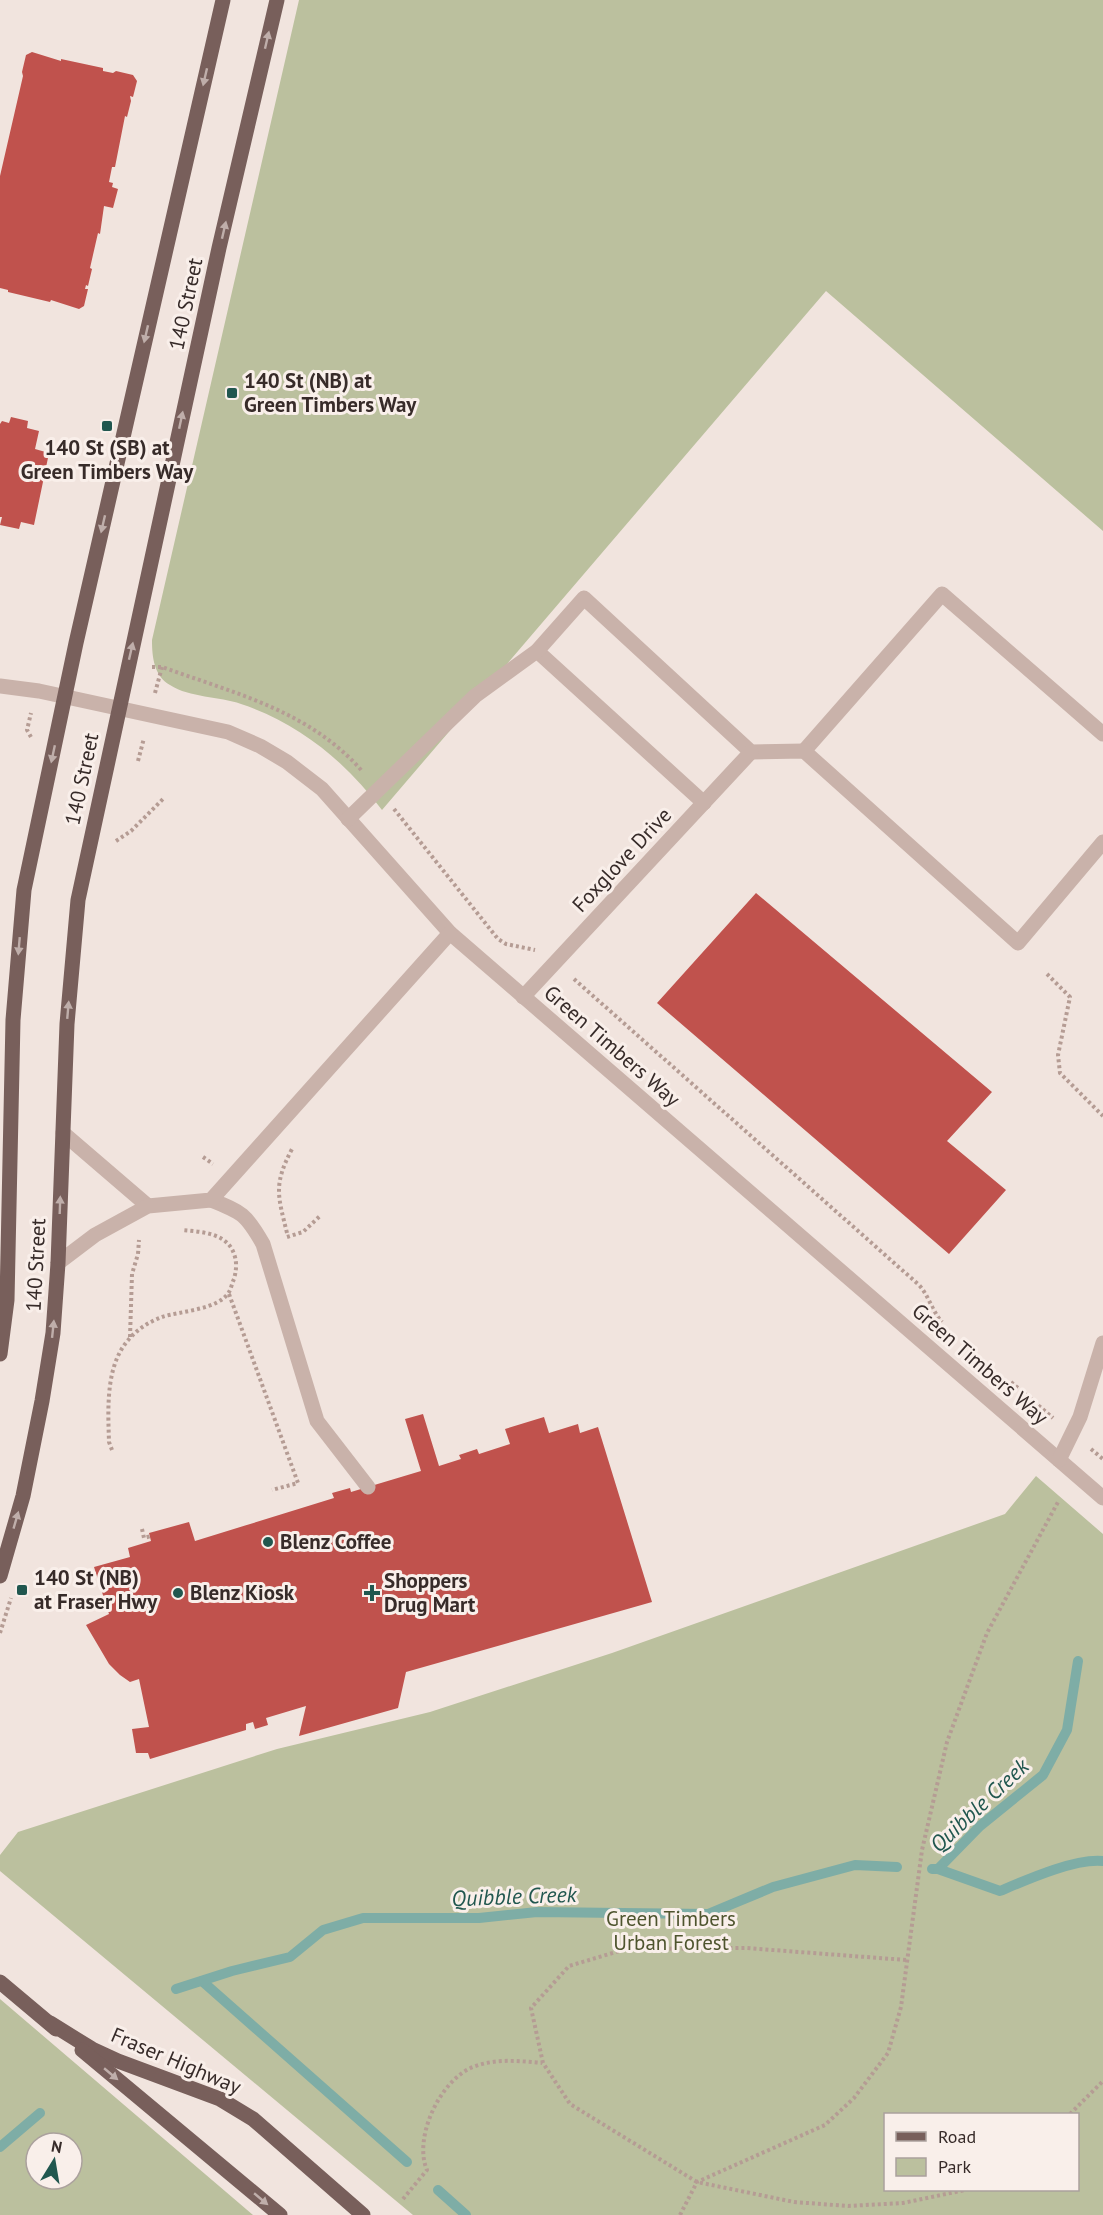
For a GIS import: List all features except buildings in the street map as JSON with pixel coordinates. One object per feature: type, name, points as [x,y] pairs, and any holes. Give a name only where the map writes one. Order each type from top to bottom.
[{"type":"main road","name":"140 Street","points":[[0,1354],[7,1300],[4,1204],[13,1020],[24,891],[65,697],[223,0]]},
{"type":"main road","name":"140 Street","points":[[0,1576],[23,1496],[53,1333],[58,1263],[67,1024],[78,900],[217,260],[277,0]]},
{"type":"main road","name":"Fraser Highway","points":[[0,1982],[280,2215]]},
{"type":"main road","name":"Fraser Highway","points":[[50,2023],[92,2049],[118,2061],[220,2099],[252,2119],[363,2215]]},
{"type":"street","points":[[804,751],[942,594],[1103,734]]},
{"type":"street","points":[[348,819],[476,696],[537,651],[584,598],[751,752],[804,751],[1018,943],[1103,842]]},
{"type":"street","points":[[537,651],[704,803]]},
{"type":"street","name":"Green Timbers Way","points":[[0,686],[65,697],[228,732],[260,746],[287,762],[322,789],[450,933],[1103,1498]]},
{"type":"street","name":"Foxglove Drive","points":[[524,997],[751,752]]},
{"type":"street","points":[[211,1200],[450,933]]},
{"type":"street","points":[[63,1133],[148,1206]]},
{"type":"street","points":[[58,1263],[95,1235],[148,1206],[211,1200],[235,1209],[250,1221],[263,1244],[317,1421],[368,1487]]},
{"type":"street","points":[[1059,1460],[1080,1417],[1103,1343]]},
{"type":"path","points":[[112,844],[131,831],[164,798]]},
{"type":"path","points":[[1047,975],[1070,997],[1058,1055],[1060,1073],[1103,1116]]},
{"type":"path","points":[[579,985],[920,1285],[928,1294],[937,1317],[945,1326]]},
{"type":"path","points":[[288,1237],[278,1188],[283,1167],[292,1149],[300,1140]]},
{"type":"path","points":[[295,1234],[303,1233],[320,1216]]},
{"type":"path","points":[[173,1230],[203,1232],[218,1236],[230,1245],[237,1264],[229,1294],[298,1483],[272,1490]]},
{"type":"path","points":[[130,1239],[139,1236],[138,1254],[132,1274],[130,1337]]},
{"type":"path","points":[[112,1450],[109,1442],[109,1392],[114,1367],[122,1348],[130,1337],[160,1318],[205,1308],[229,1294]]},
{"type":"path","points":[[1004,1376],[1072,1434]]},
{"type":"path","points":[[680,2215],[697,2182],[825,2125],[854,2098],[888,2053],[901,2007],[922,1850],[947,1742],[987,1633],[1058,1502]]},
{"type":"path","points":[[142,1528],[144,1538],[150,1536]]},
{"type":"path","points":[[906,1960],[746,1948],[626,1949],[569,1966],[531,2008],[543,2063],[570,2104],[697,2182],[794,2202],[848,2206],[903,2203],[960,2191]]},
{"type":"path","points":[[403,2199],[428,2170],[423,2152],[429,2120],[439,2097],[456,2079],[471,2067],[504,2060],[543,2063]]},
{"type":"path","points":[[1072,2113],[1103,2080]]},
{"type":"green space","points":[[299,0],[1103,0],[1103,531],[826,291],[382,810],[337,760],[302,733],[241,704],[195,695],[170,685],[160,677],[157,671],[153,659],[152,640]]},
{"type":"green space","name":"Green Timbers Urban Forest","points":[[1036,1476],[1103,1534],[1103,2215],[413,2215],[0,1871],[0,1855],[18,1832],[277,1749],[430,1712],[612,1653],[1005,1514]]},
{"type":"green space","points":[[0,1999],[253,2215],[0,2215]]},
{"type":"waterway","name":"Quibble Creek","points":[[932,1869],[938,1869],[980,1826],[1043,1775],[1067,1730],[1078,1661]]},
{"type":"waterway","points":[[938,1869],[1000,1891],[1065,1866],[1103,1861]]},
{"type":"waterway","name":"Quibble Creek","points":[[176,1989],[232,1971],[290,1957],[323,1930],[363,1918],[479,1918],[537,1912],[708,1914],[773,1887],[855,1865],[897,1867]]},
{"type":"waterway","points":[[202,1981],[407,2162]]},
{"type":"waterway","name":"Quibble Creek","points":[[0,2147],[40,2113]]},
{"type":"waterway","points":[[438,2190],[466,2215]]},
{"type":"place","name":"140 St (NB) at Green Timbers Way","points":[[232,393]]},
{"type":"place","name":"140 St (SB) at Green Timbers Way","points":[[107,426]]},
{"type":"place","name":"Blenz Coffee","points":[[268,1542]]},
{"type":"place","name":"140 St (NB) at Fraser Hwy","points":[[22,1590]]},
{"type":"place","name":"Blenz Kiosk","points":[[178,1593]]},
{"type":"place","name":"Shoppers Drug Mart","points":[[372,1593]]}]
